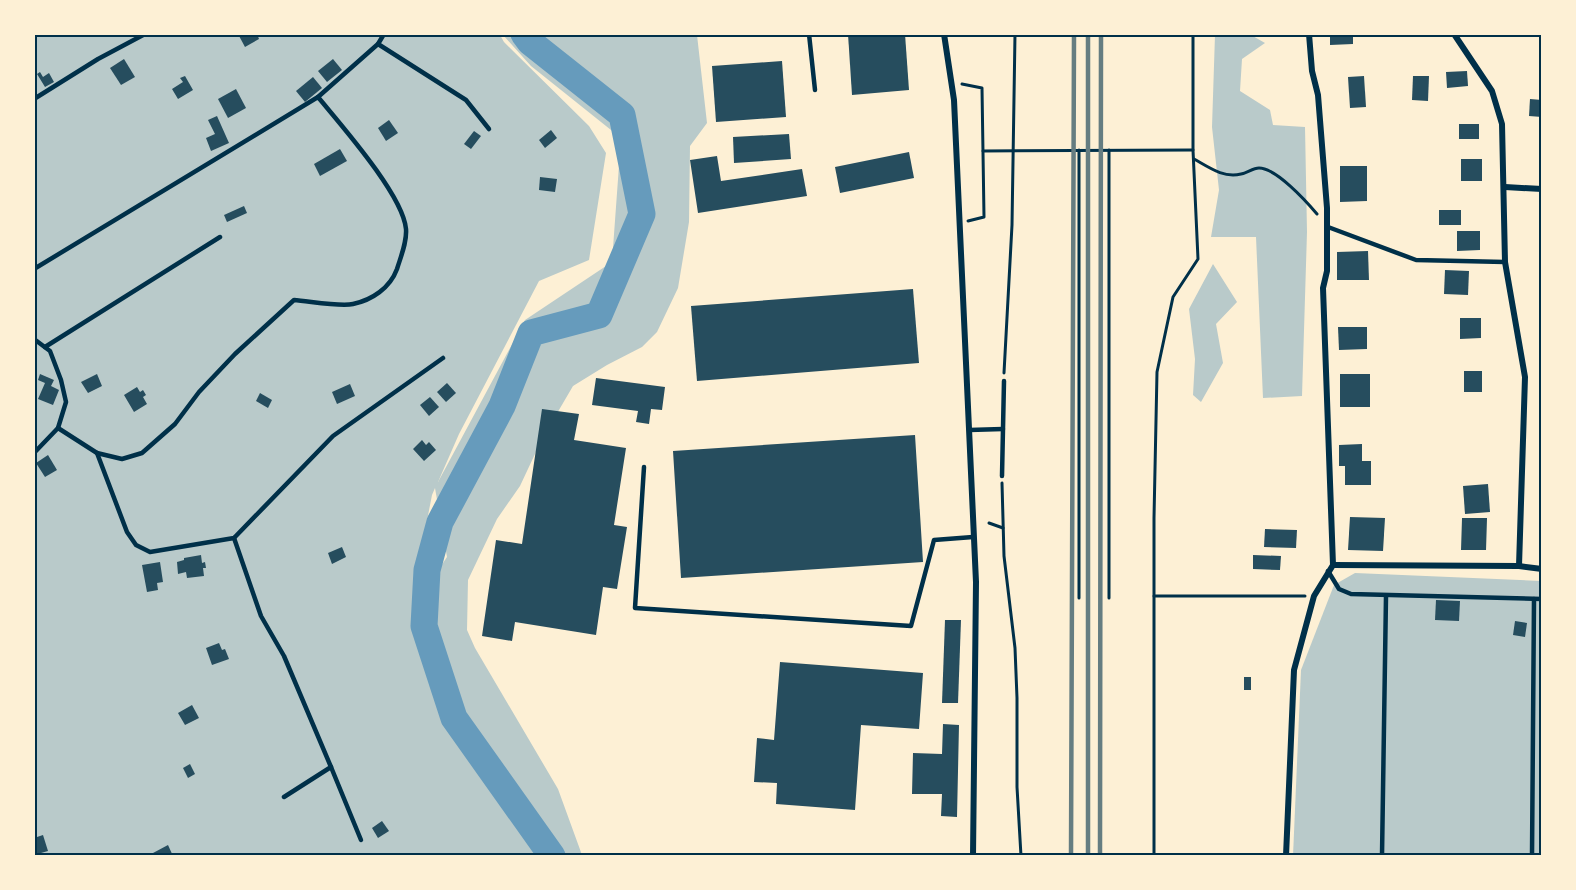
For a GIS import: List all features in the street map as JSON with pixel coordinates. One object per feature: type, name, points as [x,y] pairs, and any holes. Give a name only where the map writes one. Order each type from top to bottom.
[{"type":"street","points":[[944,34],[954,100],[976,582],[973,855]]},
{"type":"street","points":[[1286,855],[1294,670],[1314,596],[1333,565],[1323,288],[1327,271],[1328,227],[1318,95],[1312,71],[1309,34]]},
{"type":"street","points":[[1454,34],[1492,91],[1502,124],[1506,262],[1525,377],[1519,566]]},
{"type":"street","points":[[1505,187],[1542,189]]},
{"type":"street","points":[[1333,565],[1519,566],[1542,569]]},
{"type":"lane","points":[[34,99],[98,59],[145,34]]},
{"type":"lane","points":[[34,269],[318,97],[378,44],[384,34]]},
{"type":"lane","points":[[810,34],[815,90]]},
{"type":"lane","points":[[378,44],[466,100],[489,129]]},
{"type":"lane","points":[[58,428],[97,453],[122,459],[142,453],[175,424],[199,392],[236,354],[294,300],[351,305],[377,296],[394,276],[404,250],[406,228],[395,198],[358,145],[318,97]]},
{"type":"lane","points":[[1328,227],[1416,260],[1506,262]]},
{"type":"lane","points":[[45,347],[220,237]]},
{"type":"lane","points":[[34,339],[50,351],[61,380],[66,402],[58,428],[34,453]]},
{"type":"lane","points":[[97,453],[127,532],[136,545],[150,552],[234,538],[333,436],[443,358]]},
{"type":"lane","points":[[1002,476],[1004,381]]},
{"type":"lane","points":[[969,430],[1003,429]]},
{"type":"lane","points":[[644,467],[635,608],[911,626],[934,540],[974,537]]},
{"type":"lane","points":[[234,538],[261,615],[284,656],[361,840]]},
{"type":"lane","points":[[1328,571],[1340,590],[1351,594],[1542,599]]},
{"type":"lane","points":[[1382,855],[1386,596]]},
{"type":"lane","points":[[1532,855],[1534,599]]},
{"type":"lane","points":[[284,797],[331,767]]},
{"type":"path","points":[[1004,381],[1012,225],[1015,34]]},
{"type":"path","points":[[1154,855],[1157,372],[1173,297],[1198,259],[1193,150],[1193,34]]},
{"type":"path","points":[[951,82],[982,88],[984,217],[959,223]]},
{"type":"path","points":[[1079,150],[1079,598]]},
{"type":"path","points":[[1109,150],[1109,598]]},
{"type":"path","points":[[983,151],[1193,150]]},
{"type":"path","points":[[1194,159],[1225,176],[1259,168],[1272,172],[1310,205],[1328,227]]},
{"type":"path","points":[[1002,476],[1003,528],[1015,648],[1017,787],[1021,855]]},
{"type":"path","points":[[988,523],[1003,528]]},
{"type":"path","points":[[1154,596],[1314,596]]},
{"type":"shaded area","points":[[34,35],[500,35],[504,42],[589,126],[606,153],[589,260],[539,281],[459,434],[438,482],[525,320],[612,262],[621,138],[531,66],[503,35],[697,35],[707,123],[690,146],[689,222],[678,288],[657,332],[642,347],[573,386],[542,439],[520,486],[497,519],[468,580],[467,630],[475,648],[558,789],[582,855],[35,855]],"holes":[[[435,488],[447,557],[417,602],[416,577]]]},
{"type":"shaded area","points":[[1215,35],[1251,35],[1265,43],[1242,59],[1240,91],[1270,110],[1273,125],[1305,127],[1307,232],[1302,396],[1263,398],[1256,237],[1211,237],[1219,190],[1212,127]]},
{"type":"shaded area","points":[[1213,264],[1237,302],[1216,324],[1223,363],[1201,402],[1193,395],[1195,359],[1189,309]]},
{"type":"shaded area","points":[[1355,573],[1541,581],[1541,855],[1293,856],[1301,670],[1334,585]]},
{"type":"building","points":[[238,34],[257,34],[259,39],[245,47]]},
{"type":"building","points":[[848,34],[905,34],[909,90],[852,95]]},
{"type":"building","points":[[1330,34],[1353,34],[1353,44],[1330,45]]},
{"type":"building","points":[[124,59],[135,77],[121,85],[110,68]]},
{"type":"building","points":[[333,59],[342,70],[327,82],[318,71]]},
{"type":"building","points":[[782,61],[786,117],[716,122],[712,66]]},
{"type":"building","points":[[1467,71],[1468,86],[1447,88],[1446,72]]},
{"type":"building","points":[[40,72],[43,77],[49,73],[54,82],[45,87],[37,74]]},
{"type":"building","points":[[185,76],[193,90],[178,99],[172,89],[183,82],[180,78]]},
{"type":"building","points":[[1364,76],[1366,107],[1350,108],[1348,77]]},
{"type":"building","points":[[1413,76],[1429,76],[1428,101],[1412,100]]},
{"type":"building","points":[[313,77],[322,88],[305,102],[296,91]]},
{"type":"building","points":[[236,89],[246,108],[228,118],[218,99]]},
{"type":"building","points":[[1530,99],[1542,100],[1542,117],[1529,116]]},
{"type":"building","points":[[217,116],[229,143],[211,151],[206,138],[215,134],[208,120]]},
{"type":"building","points":[[389,120],[398,133],[386,141],[378,128]]},
{"type":"building","points":[[1459,124],[1479,124],[1479,139],[1459,139]]},
{"type":"building","points":[[551,130],[557,138],[545,148],[539,140]]},
{"type":"building","points":[[474,131],[481,136],[471,149],[464,144]]},
{"type":"building","points":[[789,134],[791,159],[734,163],[733,137]]},
{"type":"building","points":[[340,149],[347,161],[320,176],[314,164]]},
{"type":"building","points":[[909,152],[914,178],[840,193],[835,167]]},
{"type":"building","points":[[717,156],[721,181],[802,169],[807,196],[698,213],[690,160]]},
{"type":"building","points":[[1461,159],[1482,159],[1482,181],[1461,181]]},
{"type":"building","points":[[1340,166],[1367,166],[1367,201],[1340,202]]},
{"type":"building","points":[[540,177],[557,179],[555,192],[539,190]]},
{"type":"building","points":[[244,206],[247,213],[227,222],[224,215]]},
{"type":"building","points":[[1439,210],[1461,210],[1461,225],[1439,225]]},
{"type":"building","points":[[1457,231],[1480,231],[1480,250],[1457,251]]},
{"type":"building","points":[[1368,251],[1369,280],[1337,280],[1337,252]]},
{"type":"building","points":[[1445,270],[1469,271],[1468,295],[1444,294]]},
{"type":"building","points":[[913,289],[919,363],[697,381],[691,306]]},
{"type":"building","points":[[1460,318],[1481,318],[1481,338],[1460,339]]},
{"type":"building","points":[[1338,327],[1367,327],[1367,349],[1339,350]]},
{"type":"building","points":[[1464,371],[1482,371],[1482,392],[1464,392]]},
{"type":"building","points":[[40,374],[54,380],[51,386],[59,390],[53,405],[38,399],[45,383],[38,380]]},
{"type":"building","points":[[97,374],[102,386],[88,393],[81,382]]},
{"type":"building","points":[[1340,374],[1370,374],[1370,407],[1340,407]]},
{"type":"building","points":[[596,378],[665,387],[662,410],[651,409],[649,424],[636,422],[638,411],[592,405]]},
{"type":"building","points":[[447,383],[456,393],[446,402],[437,392]]},
{"type":"building","points":[[350,384],[355,396],[337,404],[332,392]]},
{"type":"building","points":[[137,387],[146,395],[143,397],[147,404],[134,412],[124,395]]},
{"type":"building","points":[[260,393],[272,400],[268,408],[256,401]]},
{"type":"building","points":[[430,397],[439,407],[429,416],[420,405]]},
{"type":"building","points":[[542,409],[579,414],[574,440],[626,448],[614,525],[627,527],[617,589],[603,587],[596,635],[515,622],[512,641],[482,636],[496,540],[522,544]]},
{"type":"building","points":[[915,435],[923,562],[681,578],[673,451]]},
{"type":"building","points":[[422,440],[426,445],[429,442],[436,450],[424,461],[413,449]]},
{"type":"building","points":[[1362,444],[1362,461],[1371,461],[1371,485],[1345,485],[1345,466],[1339,466],[1339,445]]},
{"type":"building","points":[[48,455],[57,470],[45,477],[36,463]]},
{"type":"building","points":[[1488,484],[1490,512],[1465,514],[1463,486]]},
{"type":"building","points":[[1350,517],[1385,518],[1383,551],[1348,550]]},
{"type":"building","points":[[1462,518],[1487,518],[1486,550],[1461,550]]},
{"type":"building","points":[[1265,529],[1297,530],[1296,548],[1264,547]]},
{"type":"building","points":[[342,547],[346,557],[332,564],[328,553]]},
{"type":"building","points":[[201,555],[202,563],[205,562],[206,568],[203,568],[204,576],[187,578],[186,572],[178,574],[177,562],[184,558]]},
{"type":"building","points":[[1253,555],[1281,556],[1280,570],[1253,569]]},
{"type":"building","points":[[160,562],[163,582],[157,583],[158,590],[147,592],[142,565]]},
{"type":"building","points":[[1436,600],[1460,601],[1459,621],[1435,620]]},
{"type":"building","points":[[945,620],[961,620],[958,703],[942,703]]},
{"type":"building","points":[[1515,621],[1527,623],[1525,637],[1513,635]]},
{"type":"building","points":[[219,643],[222,650],[225,649],[229,659],[212,665],[206,648]]},
{"type":"building","points":[[780,662],[923,673],[919,729],[861,725],[855,810],[776,804],[777,783],[754,782],[757,738],[774,740]]},
{"type":"building","points":[[1244,677],[1251,677],[1251,690],[1244,690]]},
{"type":"building","points":[[192,705],[199,718],[185,725],[178,713]]},
{"type":"building","points":[[943,724],[959,725],[957,817],[941,816],[942,794],[912,794],[913,753],[942,754]]},
{"type":"building","points":[[190,764],[195,774],[188,778],[183,768]]},
{"type":"building","points":[[382,821],[389,831],[378,838],[372,828]]},
{"type":"building","points":[[43,835],[48,851],[34,855],[34,838]]},
{"type":"building","points":[[168,845],[173,856],[154,856],[153,853]]},
{"type":"waterway","points":[[524,34],[530,42],[622,115],[642,214],[599,315],[531,333],[502,406],[440,522],[427,570],[424,626],[454,718],[552,856]]},
{"type":"railway","points":[[1071,856],[1074,34]]},
{"type":"railway","points":[[1088,34],[1088,856]]},
{"type":"railway","points":[[1100,856],[1101,34]]}]
